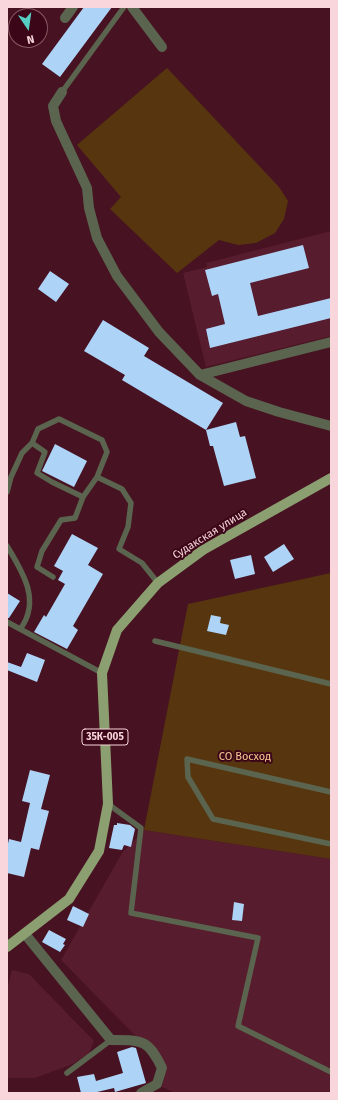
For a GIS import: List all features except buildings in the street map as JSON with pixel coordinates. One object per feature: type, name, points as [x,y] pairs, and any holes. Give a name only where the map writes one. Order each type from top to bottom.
[{"type":"main road","name":"Судакская улица","points":[[7,947],[69,899],[99,851],[108,804],[102,673],[117,630],[158,583],[203,550],[331,478]]},
{"type":"street","points":[[65,18],[73,7]]},
{"type":"street","points":[[132,7],[162,47]]},
{"type":"street","points":[[62,92],[53,106],[56,121],[87,188],[89,208],[97,238],[110,266],[134,301],[159,332],[200,375],[246,400],[279,412],[331,426]]},
{"type":"street","points":[[200,375],[331,342]]},
{"type":"street","points":[[25,934],[111,1040],[138,1040],[154,1052],[162,1068],[157,1084],[141,1093]]},
{"type":"lane","points":[[62,92],[124,7]]},
{"type":"lane","points":[[7,492],[10,477],[22,452],[32,443],[38,429],[59,419],[102,440],[107,452],[97,477],[83,497],[75,518],[61,520],[42,551],[37,567],[53,577]]},
{"type":"lane","points":[[32,443],[45,452],[37,473],[83,497]]},
{"type":"lane","points":[[97,477],[122,489],[131,503],[128,527],[119,549],[142,563],[158,583]]},
{"type":"lane","points":[[7,546],[20,567],[30,591],[27,619],[20,628]]},
{"type":"lane","points":[[7,622],[102,673]]},
{"type":"lane","points":[[155,641],[331,684]]},
{"type":"lane","points":[[331,792],[187,759],[188,777],[213,819],[331,844]]},
{"type":"lane","points":[[108,804],[141,828],[131,913],[258,938],[238,1026],[331,1072]]},
{"type":"lane","points":[[67,1073],[111,1040]]},
{"type":"shaded area","points":[[331,231],[331,336],[206,367],[183,273],[207,267],[206,263]]},
{"type":"shaded area","points":[[144,830],[331,859],[331,1093],[175,1093],[162,1087],[167,1068],[61,960],[122,853]]},
{"type":"shaded area","points":[[12,970],[29,974],[94,1041],[89,1053],[73,1064],[35,1078],[7,1078],[7,989]]},
{"type":"green space","points":[[167,68],[279,187],[288,201],[284,219],[275,233],[256,243],[238,245],[219,240],[177,273],[110,209],[121,197],[77,145]]},
{"type":"green space","name":"СО Восход","points":[[331,573],[331,859],[144,830],[188,604]]}]
